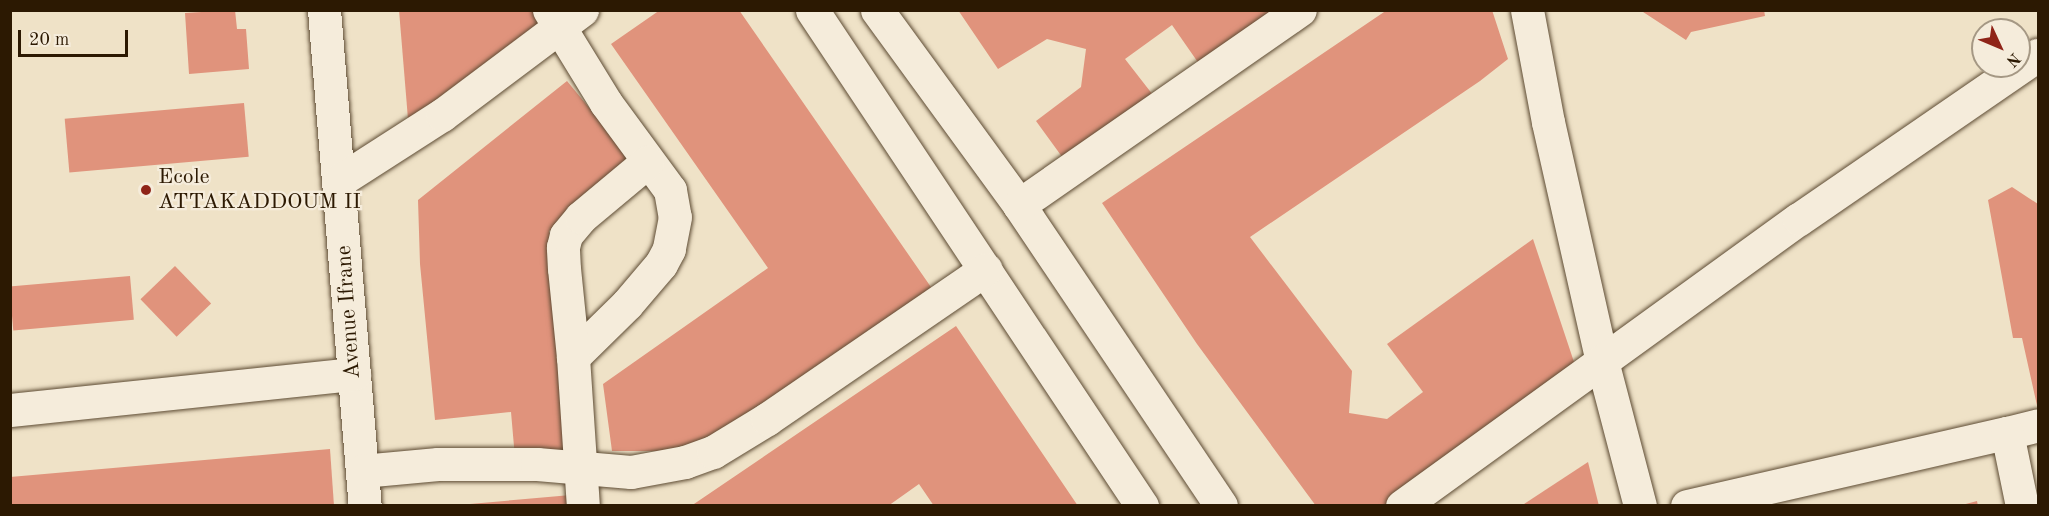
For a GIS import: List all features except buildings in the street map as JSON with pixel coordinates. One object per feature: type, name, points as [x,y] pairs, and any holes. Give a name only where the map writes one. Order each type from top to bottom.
[{"type":"street","name":"Avenue Ifrane","points":[[324,10],[365,506]]},
{"type":"street","points":[[812,10],[1142,506]]},
{"type":"street","points":[[877,10],[1019,205],[1221,506]]},
{"type":"street","points":[[1019,205],[1300,10]]},
{"type":"street","points":[[1527,10],[1548,122],[1602,362],[1640,506]]},
{"type":"street","points":[[339,181],[442,115],[563,17],[647,162],[670,190],[675,217],[669,249],[644,286],[573,357]]},
{"type":"street","points":[[1402,506],[1799,219],[2038,55]]},
{"type":"street","points":[[583,506],[563,247],[566,235],[580,217],[647,162]]},
{"type":"street","points":[[362,471],[438,464],[537,464],[632,472],[685,462],[713,452],[767,419],[986,269]]},
{"type":"street","points":[[10,410],[354,374]]},
{"type":"street","points":[[1687,506],[1815,492],[2038,425]]},
{"type":"street","points":[[2007,433],[2022,506]]},
{"type":"place","name":"Ecole ATTAKADDOUM II","points":[[146,190]]}]
